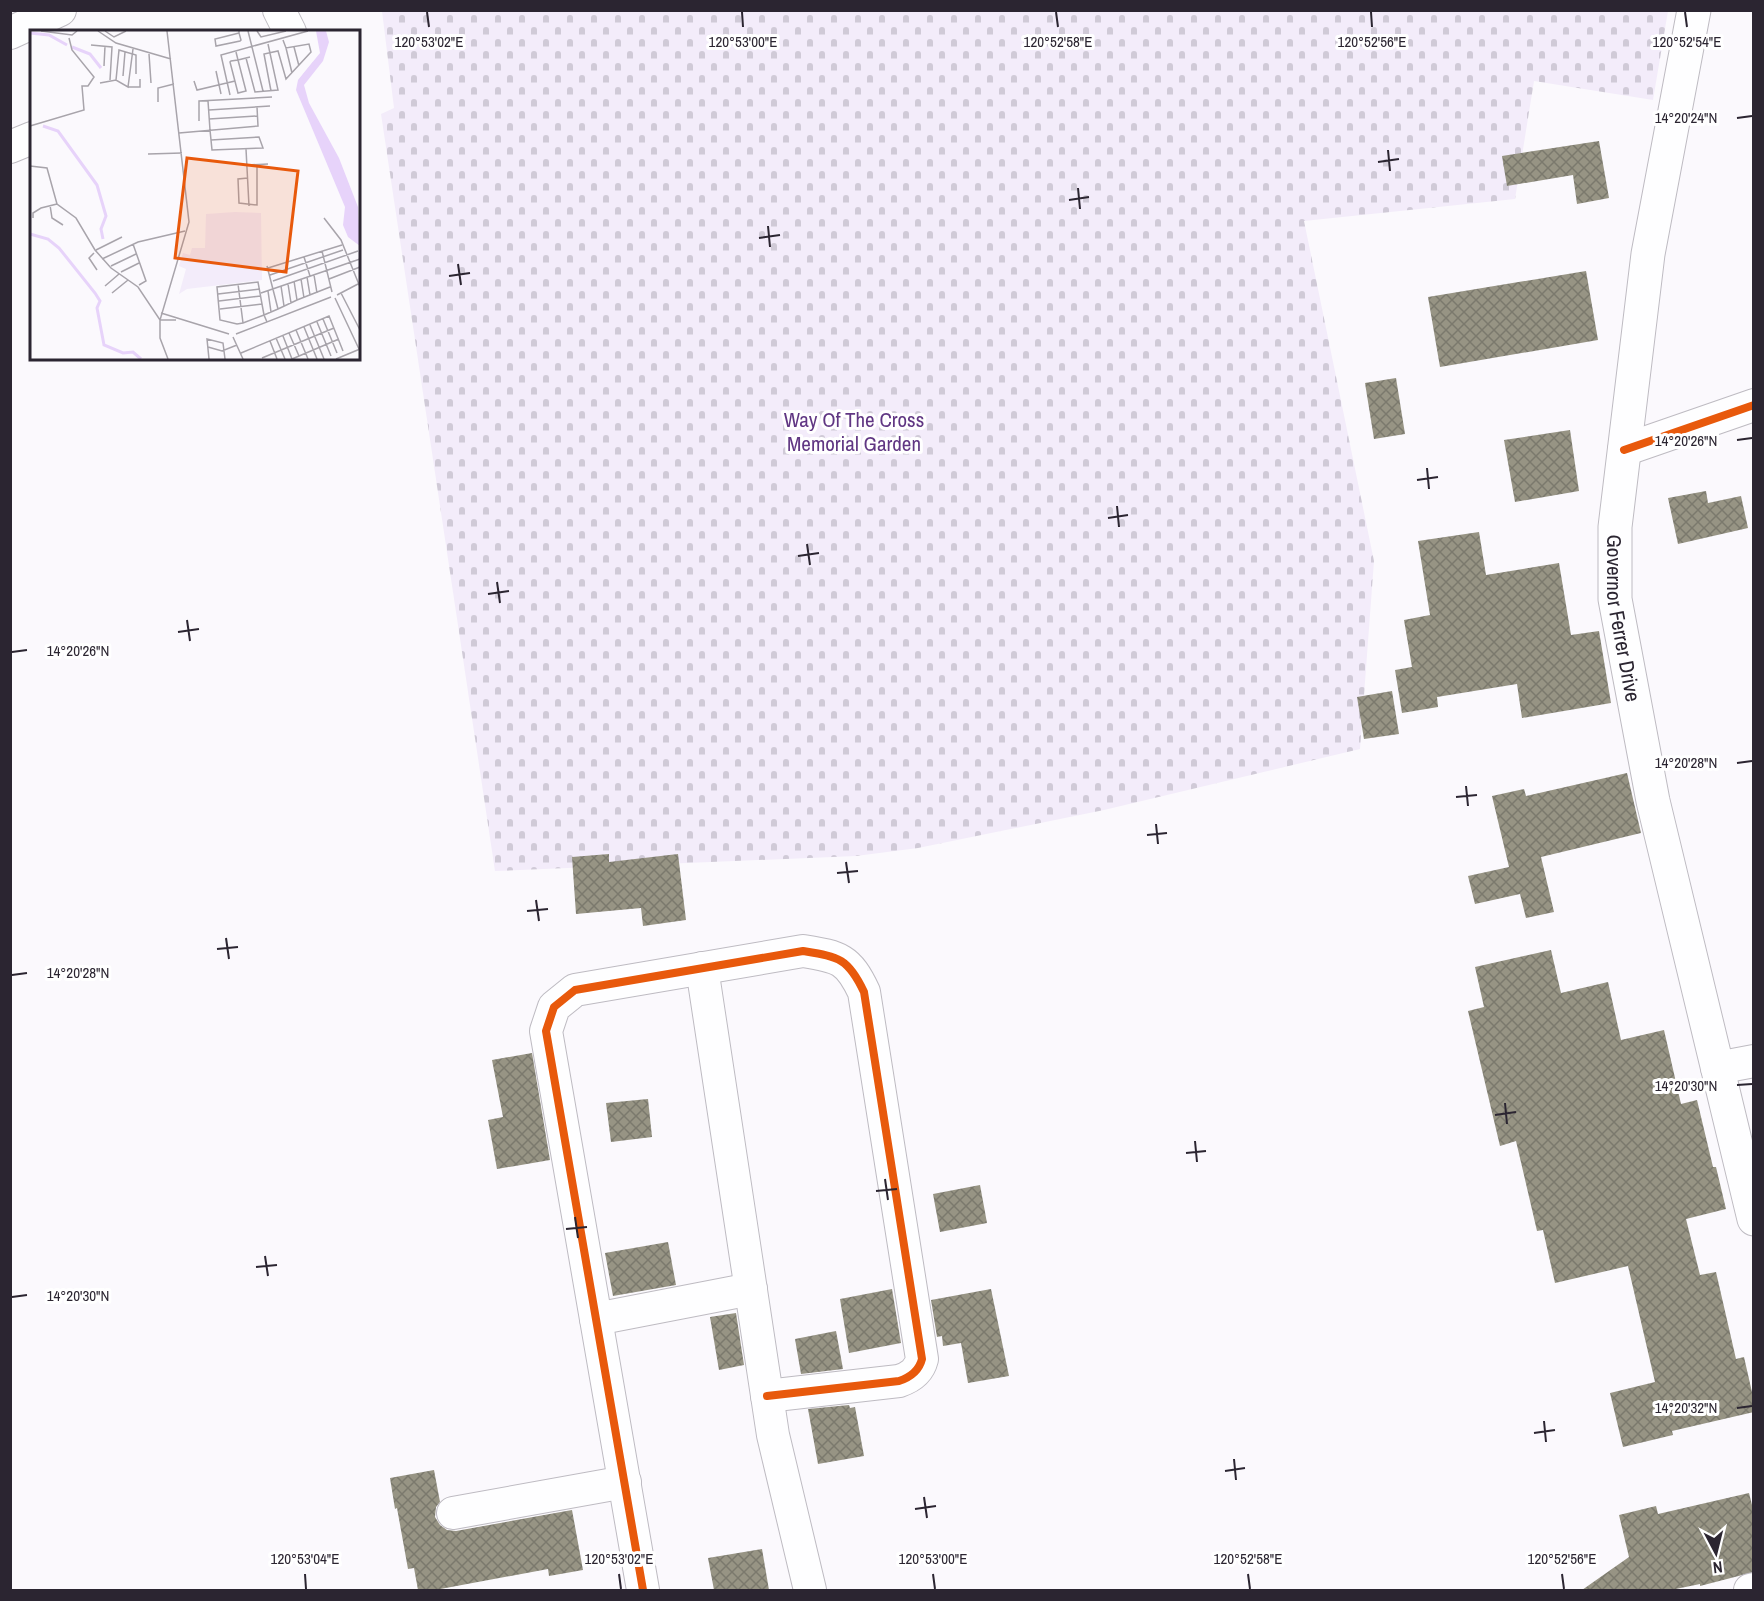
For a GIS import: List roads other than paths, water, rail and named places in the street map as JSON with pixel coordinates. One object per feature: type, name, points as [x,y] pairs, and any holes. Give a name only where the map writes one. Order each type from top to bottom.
[{"type":"main road","name":"Governor Ferrer Drive","points":[[1694,10],[1648,254],[1615,527],[1616,600],[1653,801],[1754,1219]]},
{"type":"street","points":[[10,33],[60,10]]},
{"type":"street","points":[[10,147],[30,139]]},
{"type":"street","points":[[1624,450],[1754,405]]},
{"type":"street","points":[[643,1590],[546,1031],[554,1007],[575,990],[803,951],[835,957],[855,972],[864,992],[922,1359],[920,1366],[909,1378],[898,1381],[767,1396]]},
{"type":"street","points":[[702,968],[773,1435],[810,1590]]},
{"type":"street","points":[[1717,1068],[1754,1060]]},
{"type":"street","points":[[596,1318],[752,1289]]},
{"type":"street","points":[[453,1513],[625,1482]]},
{"type":"park label","name":"Way Of The Cross Memorial Garden","points":[[854,431]]}]
